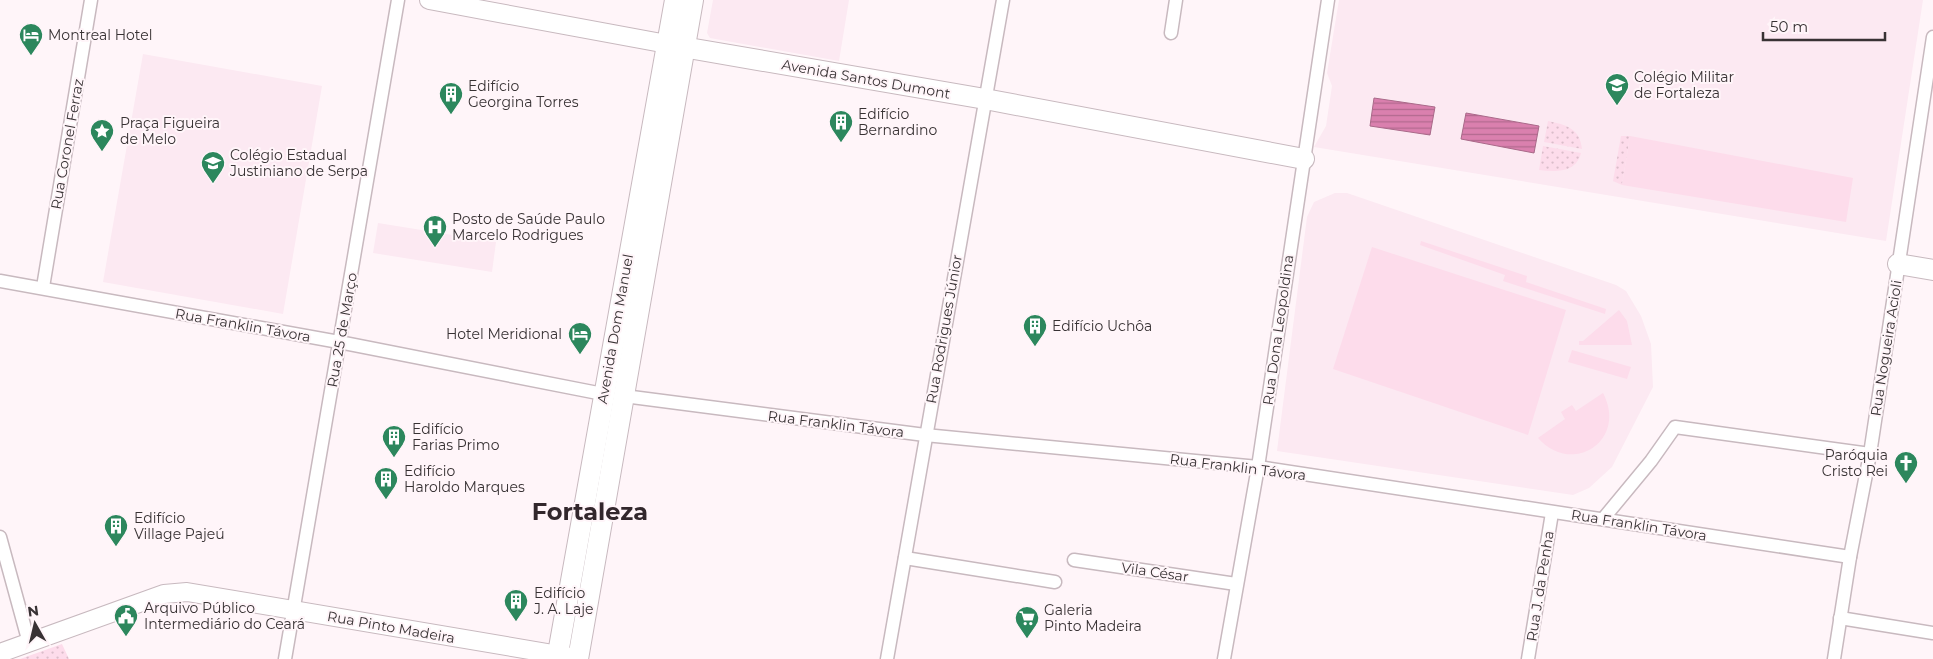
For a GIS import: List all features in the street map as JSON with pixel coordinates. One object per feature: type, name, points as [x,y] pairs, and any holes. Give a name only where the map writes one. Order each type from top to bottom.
[{"type":"main road","name":"Avenida Santos Dumont","points":[[429,0],[676,46],[985,99],[1304,159]]},
{"type":"main road","name":"Avenida Dom Manuel","points":[[580,659],[624,396],[676,46],[675,0]]},
{"type":"main road","name":"Avenida Dom Manuel","points":[[558,657],[603,394],[676,46],[693,0]]},
{"type":"main road","points":[[1898,264],[1933,270]]},
{"type":"main road","name":"Rua Pinto Madeira","points":[[0,653],[175,592],[187,592],[558,657],[580,659]]},
{"type":"street","name":"Rua Coronel Ferraz","points":[[43,287],[91,0]]},
{"type":"street","name":"Rua 25 de Março","points":[[285,659],[398,0]]},
{"type":"street","name":"Rua Rodrigues Júnior","points":[[887,659],[1003,0]]},
{"type":"street","points":[[1170,33],[1176,0]]},
{"type":"street","name":"Rua Dona Leopoldina","points":[[1224,659],[1258,466],[1328,0]]},
{"type":"street","name":"Rua Nogueira Acioli","points":[[1834,659],[1850,557],[1870,454],[1933,37]]},
{"type":"street","name":"Rua Franklin Távora","points":[[0,280],[339,342],[603,394]]},
{"type":"street","name":"Rua Franklin Távora","points":[[624,396],[925,435],[1258,466],[1850,557]]},
{"type":"street","points":[[1603,519],[1651,461],[1675,427],[1870,454]]},
{"type":"street","name":"Rua J. da Penha","points":[[1528,659],[1552,512]]},
{"type":"street","points":[[0,537],[28,643]]},
{"type":"street","points":[[905,558],[1055,582]]},
{"type":"street","name":"Vila César","points":[[1074,560],[1236,584]]},
{"type":"street","points":[[1840,618],[1933,633]]},
{"type":"shaded area","points":[[713,0],[849,0],[839,61],[710,38],[707,33]]},
{"type":"shaded area","name":"Colégio Militar de Fortaleza","points":[[1339,0],[1923,0],[1886,241],[1314,147],[1326,126],[1332,86],[1327,73]]},
{"type":"shaded area","name":"Colégio Estadual Justiniano de Serpa","points":[[143,54],[322,86],[283,314],[103,282]]},
{"type":"shaded area","points":[[1374,98],[1435,107],[1430,135],[1370,126]]},
{"type":"shaded area","points":[[1466,113],[1539,126],[1534,153],[1461,139]]},
{"type":"shaded area","points":[[1548,121],[1566,126],[1575,132],[1581,142],[1582,149],[1544,142]]},
{"type":"shaded area","points":[[1621,136],[1630,136],[1622,185],[1613,181]]},
{"type":"shaded area","points":[[1630,136],[1853,178],[1846,222],[1622,185]]},
{"type":"shaded area","points":[[1543,146],[1581,153],[1578,160],[1570,168],[1558,171],[1539,170]]},
{"type":"shaded area","points":[[1335,193],[1347,193],[1616,285],[1626,291],[1641,316],[1651,344],[1653,387],[1612,467],[1589,488],[1573,495],[1277,451],[1307,217],[1314,202]]},
{"type":"shaded area","name":"Posto de Saúde Paulo Marcelo Rodrigues","points":[[378,223],[496,242],[492,272],[373,253]]},
{"type":"shaded area","points":[[1421,241],[1527,276],[1526,282],[1606,309],[1605,314],[1503,281],[1505,275],[1420,245]]},
{"type":"shaded area","points":[[1372,247],[1566,310],[1528,435],[1333,369]]},
{"type":"shaded area","points":[[1619,310],[1627,321],[1632,345],[1579,345],[1579,341],[1583,341]]},
{"type":"shaded area","points":[[1572,350],[1631,367],[1627,379],[1568,362]]},
{"type":"shaded area","points":[[1603,393],[1609,410],[1608,425],[1603,438],[1593,448],[1581,453],[1566,454],[1552,449],[1538,438],[1565,419],[1561,412],[1572,405],[1576,411]]},
{"type":"shaded area","points":[[62,644],[69,659],[20,659]]},
{"type":"place","name":"Montreal Hotel","points":[[31,56]]},
{"type":"place","name":"Colégio Militar de Fortaleza","points":[[1617,106]]},
{"type":"place","name":"Edifício Georgina Torres","points":[[451,115]]},
{"type":"place","name":"Edifício Bernardino","points":[[841,143]]},
{"type":"place","name":"Praça Figueira de Melo","points":[[102,152]]},
{"type":"place","name":"Colégio Estadual Justiniano de Serpa","points":[[213,184]]},
{"type":"place","name":"Posto de Saúde Paulo Marcelo Rodrigues","points":[[435,248]]},
{"type":"place","name":"Edifício Uchôa","points":[[1035,347]]},
{"type":"place","name":"Hotel Meridional","points":[[580,355]]},
{"type":"place","name":"Edifício Farias Primo","points":[[394,458]]},
{"type":"place","name":"Paróquia Cristo Rei","points":[[1906,484]]},
{"type":"place","name":"Edifício Haroldo Marques","points":[[386,500]]},
{"type":"place","name":"Edifício Village Pajeú","points":[[116,547]]},
{"type":"place","name":"Edifício J. A. Laje","points":[[516,622]]},
{"type":"place","name":"Arquivo Público Intermediário do Ceará","points":[[126,637]]},
{"type":"place","name":"Galeria Pinto Madeira","points":[[1027,639]]},
{"type":"district","name":"Fortaleza","points":[[590,512]]}]
